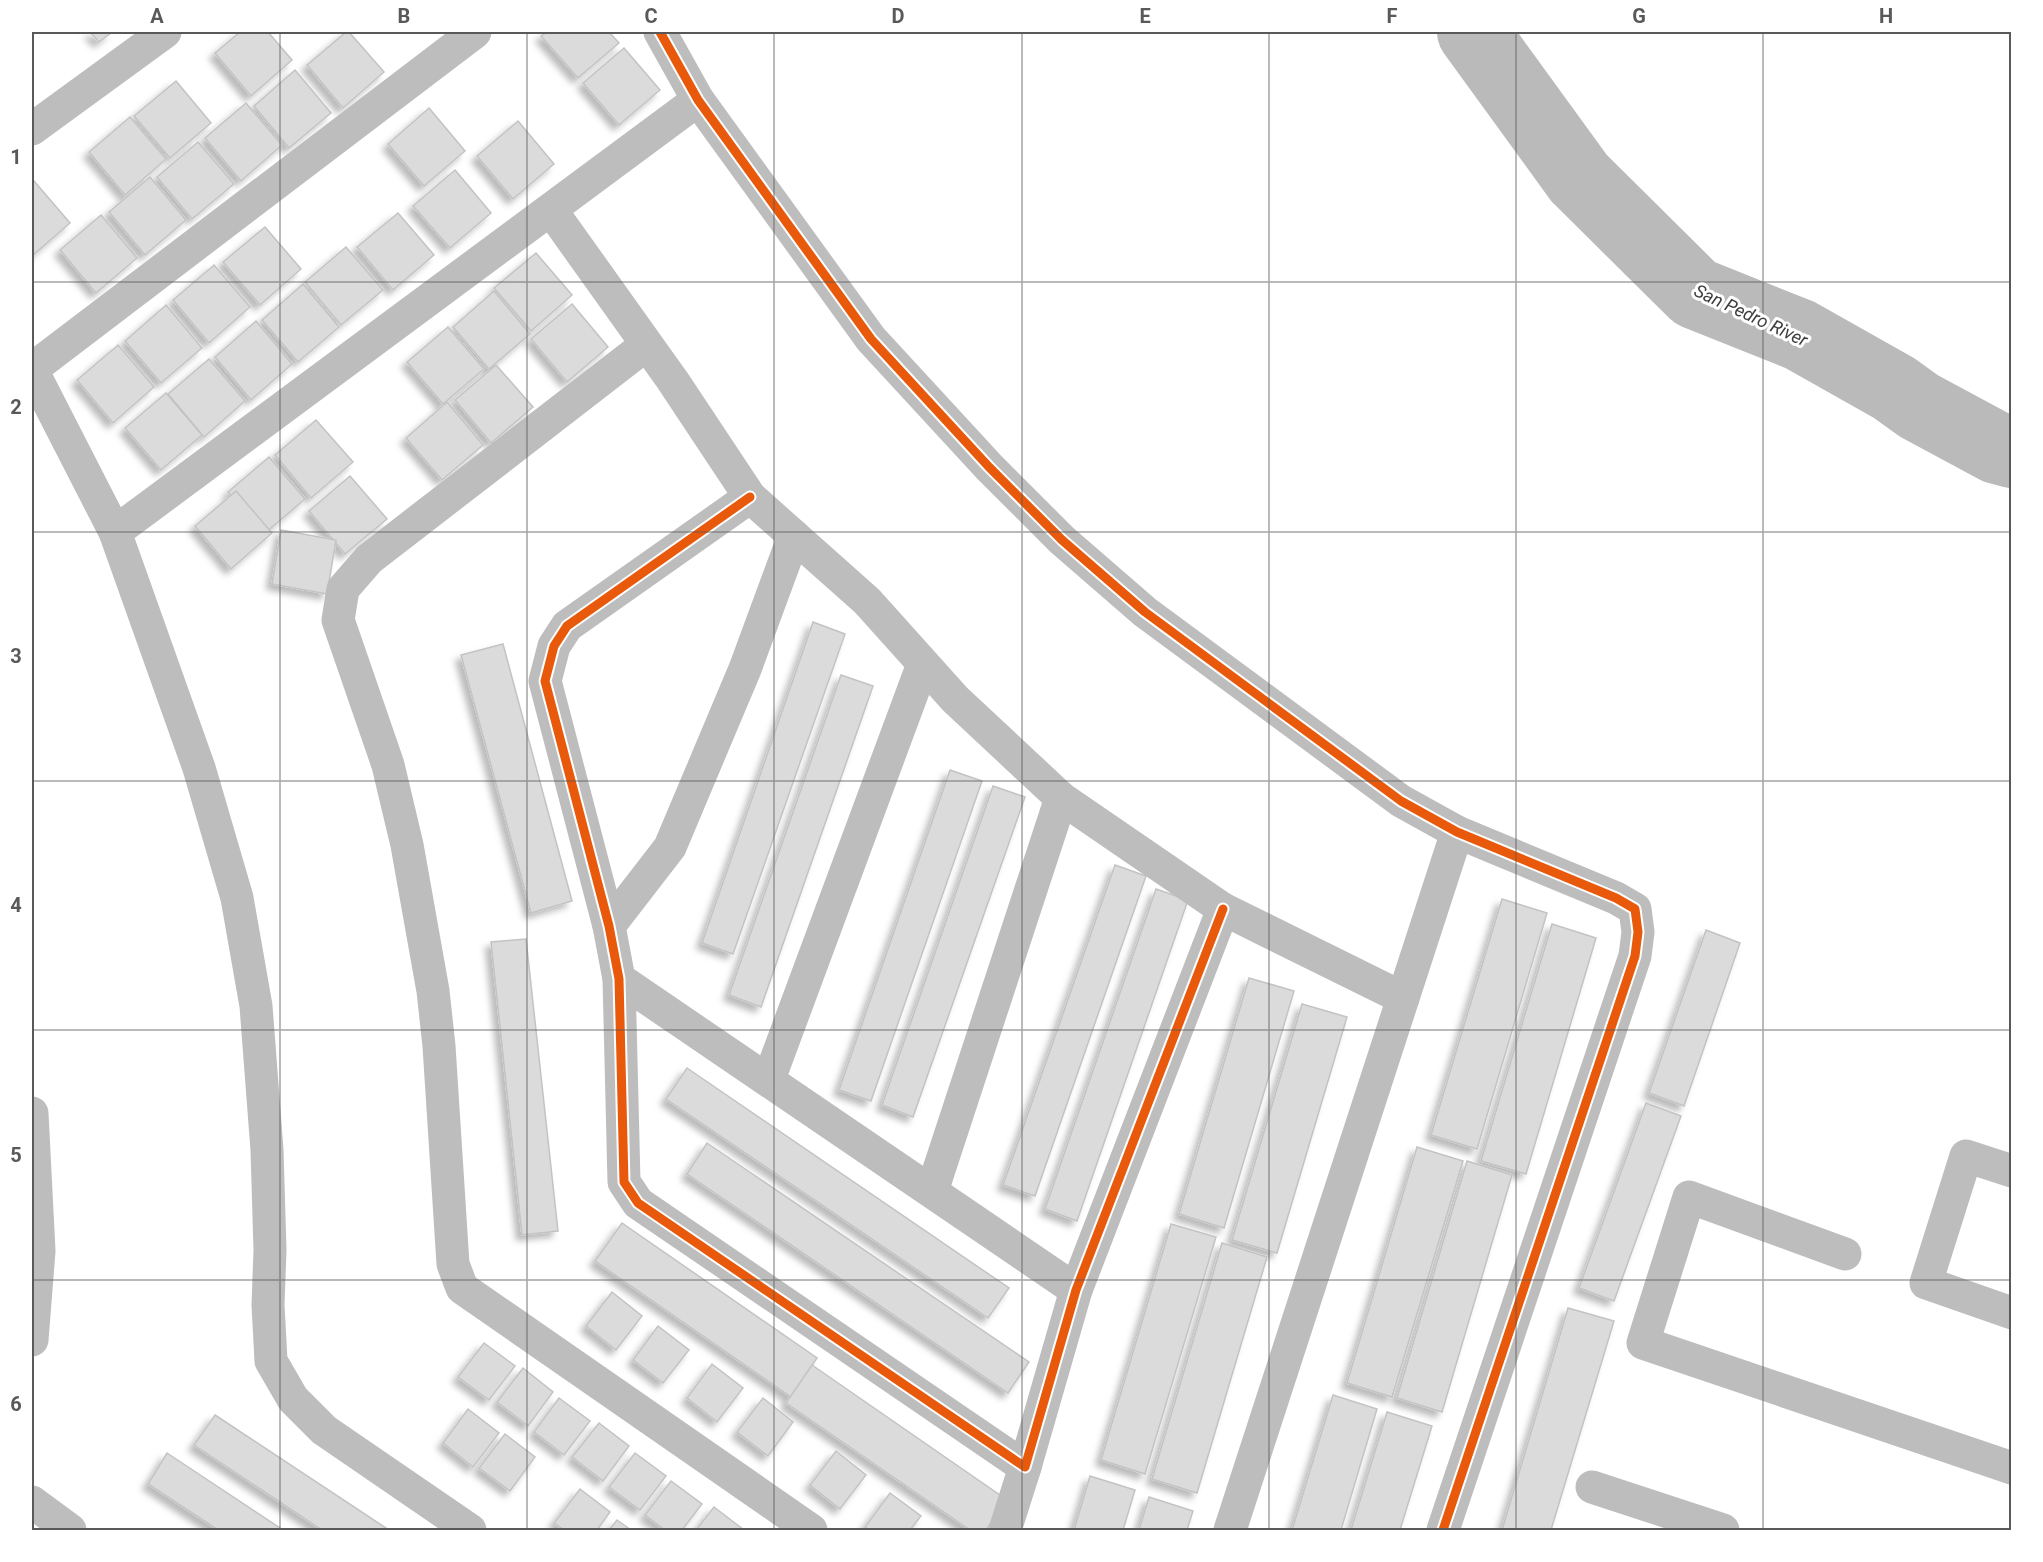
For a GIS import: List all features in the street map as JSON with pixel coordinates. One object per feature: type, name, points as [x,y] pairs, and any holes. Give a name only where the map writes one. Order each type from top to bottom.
[{"type":"street","points":[[32,129],[165,32]]},
{"type":"street","points":[[470,1530],[324,1430],[293,1399],[271,1361],[268,1305],[270,1250],[267,1150],[256,1006],[237,898],[199,768],[116,532],[32,370],[475,32]]},
{"type":"street","points":[[660,32],[698,100],[871,339],[989,467],[1062,540],[1145,612],[1401,801],[1457,832],[1616,898],[1635,909],[1638,932],[1635,956],[1443,1530]]},
{"type":"street","points":[[116,532],[698,100]]},
{"type":"street","points":[[551,210],[673,381],[750,497],[867,601],[955,699],[1061,798],[1222,909],[1403,998]]},
{"type":"street","points":[[646,345],[369,559],[343,589],[338,620],[387,765],[407,845],[433,991],[440,1046],[453,1264],[462,1288],[811,1530]]},
{"type":"street","points":[[750,497],[567,626],[554,646],[545,681],[609,926],[619,979],[624,1182],[638,1203],[1026,1467]]},
{"type":"street","points":[[609,926],[670,847],[745,669],[794,536]]},
{"type":"street","points":[[769,1079],[923,663]]},
{"type":"street","points":[[932,1191],[1061,798]]},
{"type":"street","points":[[1230,1530],[1457,832]]},
{"type":"street","points":[[1005,1530],[1026,1467],[1076,1290],[1222,909]]},
{"type":"street","points":[[619,979],[1076,1290]]},
{"type":"street","points":[[32,1113],[39,1251],[32,1340]]},
{"type":"street","points":[[2012,1171],[1966,1156],[1926,1283],[2012,1313]]},
{"type":"street","points":[[1845,1254],[1689,1197],[1643,1343],[2012,1468]]},
{"type":"street","points":[[1592,1487],[1723,1530]]},
{"type":"street","points":[[32,1502],[70,1530]]},
{"type":"building","points":[[90,32],[112,32],[99,42]]},
{"type":"building","points":[[240,32],[268,32],[292,60],[251,96],[215,53]]},
{"type":"building","points":[[346,32],[349,32],[384,72],[343,108],[307,65]]},
{"type":"building","points":[[547,32],[609,32],[619,43],[578,78],[541,36]]},
{"type":"building","points":[[624,48],[660,90],[619,125],[583,83]]},
{"type":"building","points":[[295,70],[331,113],[289,148],[254,106]]},
{"type":"building","points":[[176,81],[211,123],[170,158],[134,116]]},
{"type":"building","points":[[246,103],[282,145],[241,181],[205,138]]},
{"type":"building","points":[[429,108],[465,151],[424,186],[388,144]]},
{"type":"building","points":[[130,117],[166,159],[125,195],[89,152]]},
{"type":"building","points":[[518,121],[554,164],[513,199],[477,156]]},
{"type":"building","points":[[198,142],[234,184],[192,219],[157,177]]},
{"type":"building","points":[[455,170],[491,213],[450,248],[413,206]]},
{"type":"building","points":[[150,177],[186,220],[145,255],[109,212]]},
{"type":"building","points":[[34,181],[70,223],[32,256],[32,183]]},
{"type":"building","points":[[398,213],[434,255],[393,290],[357,247]]},
{"type":"building","points":[[101,215],[137,258],[96,293],[60,250]]},
{"type":"building","points":[[265,227],[301,269],[260,305],[223,262]]},
{"type":"building","points":[[346,247],[383,290],[341,325],[305,282]]},
{"type":"building","points":[[536,253],[572,295],[531,331],[494,288]]},
{"type":"building","points":[[214,265],[250,307],[209,343],[173,300]]},
{"type":"building","points":[[303,284],[339,327],[298,362],[262,320]]},
{"type":"building","points":[[494,291],[530,334],[489,369],[453,327]]},
{"type":"building","points":[[572,304],[608,347],[567,382],[531,339]]},
{"type":"building","points":[[166,305],[202,348],[161,383],[125,341]]},
{"type":"building","points":[[256,321],[292,364],[251,400],[215,357]]},
{"type":"building","points":[[448,327],[484,369],[443,404],[407,362]]},
{"type":"building","points":[[118,345],[154,387],[113,423],[77,380]]},
{"type":"building","points":[[209,359],[245,401],[204,437],[168,394]]},
{"type":"building","points":[[496,365],[533,407],[491,443],[455,400]]},
{"type":"building","points":[[166,393],[202,435],[161,470],[125,428]]},
{"type":"building","points":[[447,402],[483,445],[442,480],[406,438]]},
{"type":"building","points":[[316,420],[353,462],[311,498],[275,455]]},
{"type":"building","points":[[269,457],[305,499],[264,534],[228,492]]},
{"type":"building","points":[[350,476],[387,519],[345,554],[309,511]]},
{"type":"building","points":[[236,491],[272,533],[231,569],[195,526]]},
{"type":"building","points":[[281,530],[336,540],[327,594],[272,584]]},
{"type":"building","points":[[813,622],[845,634],[733,954],[702,943]]},
{"type":"building","points":[[503,644],[572,901],[531,913],[461,655]]},
{"type":"building","points":[[841,675],[873,686],[761,1007],[729,995]]},
{"type":"building","points":[[950,770],[982,781],[871,1101],[839,1090]]},
{"type":"building","points":[[993,786],[1025,797],[913,1117],[882,1105]]},
{"type":"building","points":[[1115,865],[1146,876],[1035,1196],[1003,1185]]},
{"type":"building","points":[[1156,889],[1188,900],[1077,1221],[1045,1209]]},
{"type":"building","points":[[1502,899],[1547,913],[1477,1149],[1431,1135]]},
{"type":"building","points":[[1552,924],[1596,938],[1526,1174],[1481,1161]]},
{"type":"building","points":[[1706,930],[1740,943],[1684,1106],[1649,1093]]},
{"type":"building","points":[[526,939],[558,1231],[522,1235],[491,942]]},
{"type":"building","points":[[1249,978],[1294,991],[1224,1228],[1179,1214]]},
{"type":"building","points":[[1302,1004],[1347,1017],[1277,1253],[1232,1240]]},
{"type":"building","points":[[687,1068],[1009,1288],[988,1318],[666,1099]]},
{"type":"building","points":[[1646,1103],[1681,1116],[1614,1301],[1579,1288]]},
{"type":"building","points":[[707,1143],[1029,1362],[1008,1393],[687,1174]]},
{"type":"building","points":[[1417,1147],[1463,1161],[1392,1397],[1347,1383]]},
{"type":"building","points":[[1467,1161],[1512,1175],[1442,1412],[1397,1398]]},
{"type":"building","points":[[622,1223],[817,1358],[791,1397],[595,1261]]},
{"type":"building","points":[[1171,1224],[1216,1237],[1145,1474],[1101,1460]]},
{"type":"building","points":[[1222,1243],[1267,1257],[1197,1493],[1152,1479]]},
{"type":"building","points":[[612,1292],[642,1316],[616,1350],[586,1326]]},
{"type":"building","points":[[1568,1308],[1614,1321],[1551,1530],[1502,1530]]},
{"type":"building","points":[[658,1326],[689,1350],[663,1383],[633,1360]]},
{"type":"building","points":[[484,1343],[515,1366],[489,1400],[458,1377]]},
{"type":"building","points":[[712,1364],[743,1388],[717,1422],[687,1398]]},
{"type":"building","points":[[812,1365],[1007,1500],[986,1530],[970,1530],[786,1403]]},
{"type":"building","points":[[523,1368],[553,1392],[528,1426],[497,1402]]},
{"type":"building","points":[[1333,1395],[1377,1409],[1341,1530],[1292,1530]]},
{"type":"building","points":[[559,1398],[590,1421],[564,1455],[534,1432]]},
{"type":"building","points":[[763,1398],[793,1422],[768,1456],[737,1432]]},
{"type":"building","points":[[468,1409],[499,1433],[473,1467],[443,1443]]},
{"type":"building","points":[[1387,1412],[1432,1426],[1400,1530],[1351,1530]]},
{"type":"building","points":[[215,1415],[389,1530],[322,1530],[194,1445]]},
{"type":"building","points":[[599,1423],[629,1446],[603,1481],[572,1457]]},
{"type":"building","points":[[505,1434],[535,1457],[510,1491],[479,1468]]},
{"type":"building","points":[[836,1451],[866,1475],[840,1509],[810,1485]]},
{"type":"building","points":[[167,1453],[283,1530],[218,1530],[148,1484]]},
{"type":"building","points":[[635,1453],[666,1476],[640,1510],[609,1487]]},
{"type":"building","points":[[1090,1476],[1135,1490],[1123,1530],[1074,1530]]},
{"type":"building","points":[[671,1481],[702,1504],[682,1530],[665,1530],[645,1515]]},
{"type":"building","points":[[580,1489],[610,1512],[597,1530],[564,1530],[554,1523]]},
{"type":"building","points":[[890,1493],[921,1516],[910,1530],[869,1530],[865,1527]]},
{"type":"building","points":[[1149,1497],[1193,1511],[1187,1530],[1139,1530]]},
{"type":"building","points":[[714,1507],[744,1530],[696,1530]]},
{"type":"building","points":[[617,1520],[631,1530],[609,1530]]},
{"type":"waterway","name":"San Pedro River","points":[[1473,32],[1579,178],[1695,293],[1800,335],[1894,388],[1919,406],[1997,448],[2012,452]]},
{"type":"cycle path","points":[[660,32],[698,100],[871,339],[989,467],[1062,540],[1145,612],[1401,801],[1457,832],[1616,898],[1635,909],[1638,932],[1635,956],[1443,1530]]},
{"type":"cycle path","points":[[750,497],[567,626],[554,646],[545,681],[609,926],[619,979],[624,1182],[638,1203],[1025,1467],[1076,1290],[1223,909]]}]
